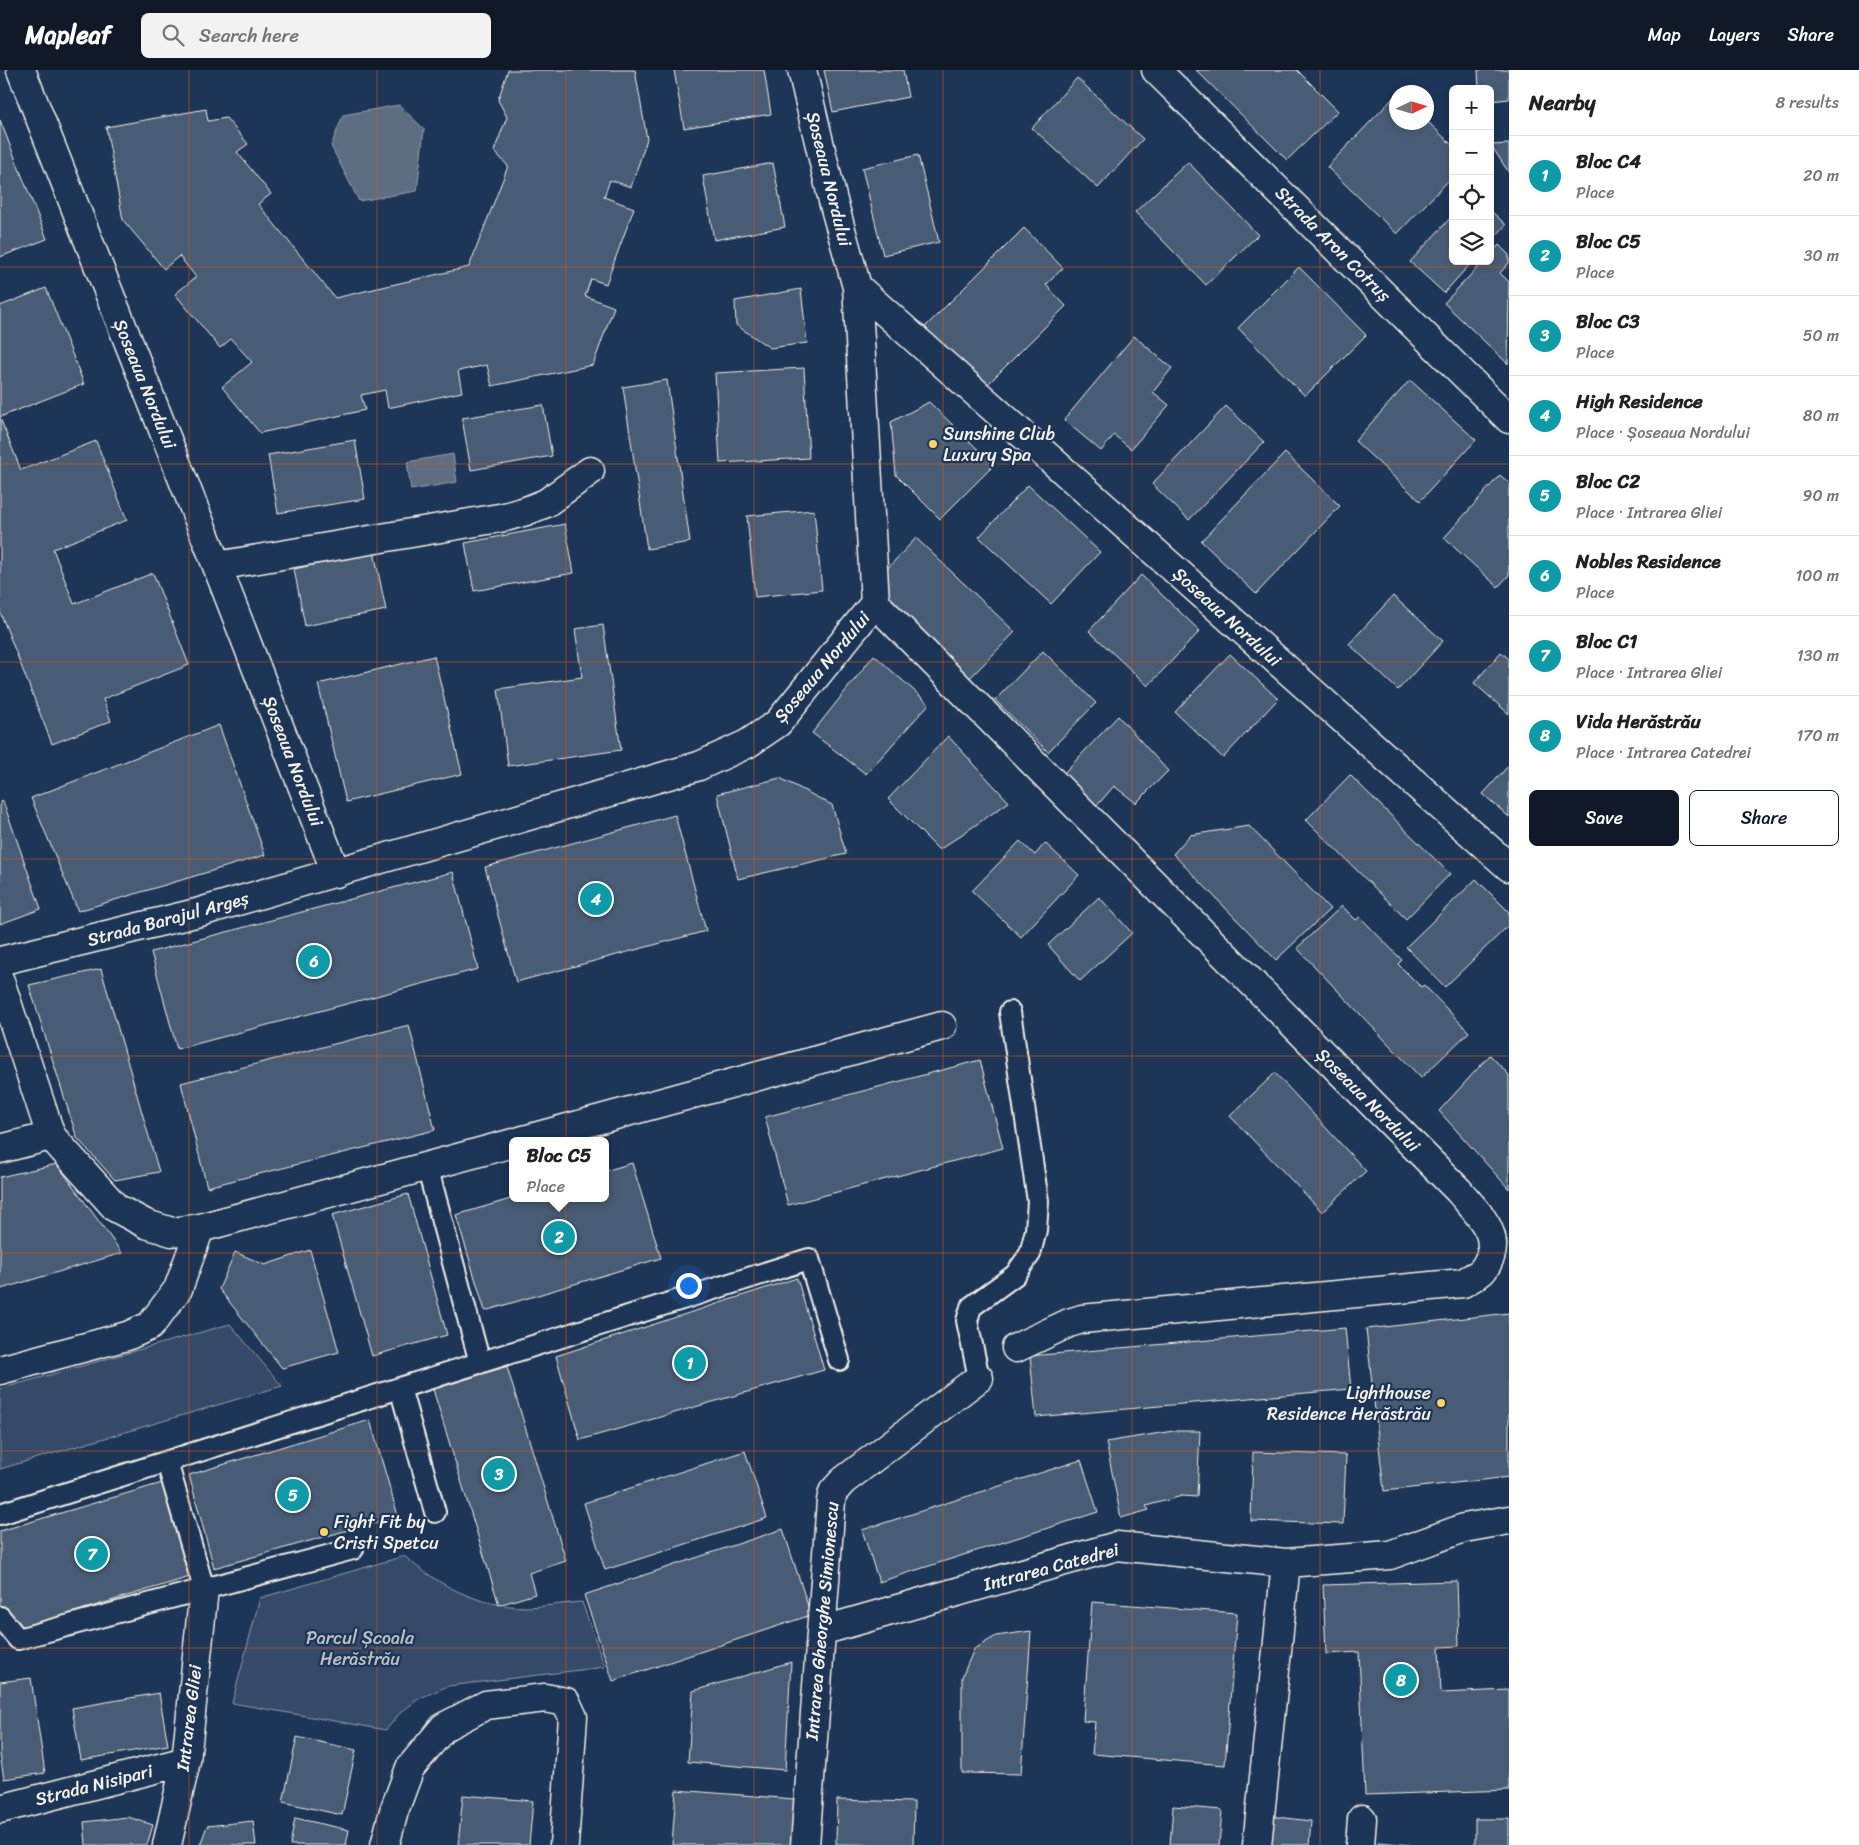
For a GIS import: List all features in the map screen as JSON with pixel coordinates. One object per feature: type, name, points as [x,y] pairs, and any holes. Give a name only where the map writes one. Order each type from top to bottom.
[{"type":"street","name":"Șoseaua Nordului","points":[[21,70],[336,873],[699,766],[747,744],[778,723],[875,603]]},
{"type":"street","name":"Șoseaua Nordului","points":[[802,70],[833,201],[857,287],[875,603],[1459,1191],[1490,1231],[1492,1250],[1483,1271],[1464,1283],[1082,1319],[1068,1323],[1016,1348]]},
{"type":"street","name":"Strada Aron Cotruș","points":[[1156,70],[1509,419]]},
{"type":"street","name":"Șoseaua Nordului","points":[[857,287],[1509,867]]},
{"type":"street","points":[[217,566],[505,517],[526,511],[546,502],[590,471]]},
{"type":"street","name":"Strada Barajul Argeș","points":[[0,961],[200,912],[336,873]]},
{"type":"street","points":[[0,981],[51,1136],[116,1208],[146,1224],[172,1232],[200,1228],[509,1144]]},
{"type":"street","points":[[535,1137],[942,1026]]},
{"type":"street","points":[[0,1149],[51,1136]]},
{"type":"street","points":[[0,1370],[127,1336],[150,1326],[178,1289],[200,1228]]},
{"type":"street","name":"Intrarea Gheorghe Simionescu","points":[[805,1845],[830,1502],[833,1492],[843,1481],[979,1378]]},
{"type":"street","name":"Intrarea Catedrei","points":[[821,1632],[1117,1546],[1286,1563],[1390,1554],[1464,1528],[1509,1520]]},
{"type":"street","points":[[1257,1845],[1286,1563]]},
{"type":"street","name":"Intrarea Gliei","points":[[167,1845],[186,1761],[204,1589]]},
{"type":"street","points":[[385,1845],[394,1811],[410,1768],[444,1727],[486,1705],[545,1698],[566,1702],[573,1717],[564,1845]]},
{"type":"street","name":"Strada Nisipari","points":[[0,1810],[186,1761]]},
{"type":"lane","points":[[979,1378],[967,1321],[971,1307],[1015,1275],[1030,1254],[1036,1230],[1038,1201],[1010,1012]]},
{"type":"lane","points":[[427,1166],[480,1363]]},
{"type":"lane","points":[[0,1514],[809,1259],[839,1360]]},
{"type":"lane","points":[[400,1388],[434,1512]]},
{"type":"lane","points":[[167,1462],[204,1589]]},
{"type":"lane","points":[[0,1617],[18,1639],[352,1549]]},
{"type":"green space","points":[[230,1324],[282,1386],[0,1469],[0,1389]]},
{"type":"green space","name":"Parcul Școala Herăstrău","points":[[404,1556],[445,1585],[491,1603],[525,1607],[582,1602],[605,1667],[448,1686],[420,1698],[401,1712],[386,1730],[232,1703],[260,1598]]},
{"type":"shaded area","points":[[399,105],[424,129],[417,191],[359,201],[331,146],[343,115]]},
{"type":"shaded area","points":[[453,454],[457,482],[411,490],[407,462]]},
{"type":"building","points":[[508,70],[635,70],[647,139],[631,187],[610,180],[604,197],[634,208],[606,284],[591,279],[585,296],[614,307],[593,365],[492,386],[487,365],[458,371],[462,392],[388,408],[385,390],[361,395],[365,410],[260,433],[222,387],[252,362],[231,339],[220,348],[175,294],[196,277],[179,256],[164,269],[123,220],[106,127],[206,109],[208,121],[226,118],[248,144],[237,152],[271,194],[258,204],[335,298],[469,267],[508,166],[494,151],[507,117],[498,100]]},
{"type":"building","points":[[674,70],[764,70],[771,114],[684,128]]},
{"type":"building","points":[[824,70],[903,70],[908,97],[833,112]]},
{"type":"building","points":[[1196,70],[1297,70],[1338,111],[1287,160]]},
{"type":"building","points":[[1478,70],[1509,70],[1509,99],[1494,101],[1494,85],[1479,85]]},
{"type":"building","points":[[1077,78],[1143,139],[1098,188],[1032,128]]},
{"type":"building","points":[[1389,102],[1389,130],[1434,130],[1434,128],[1449,142],[1449,180],[1397,234],[1327,167]]},
{"type":"building","points":[[0,120],[47,239],[0,257]]},
{"type":"building","points":[[1509,144],[1509,173],[1494,150],[1494,145]]},
{"type":"building","points":[[918,155],[939,242],[883,255],[862,168]]},
{"type":"building","points":[[1188,162],[1258,235],[1206,285],[1135,212]]},
{"type":"building","points":[[773,163],[785,227],[714,240],[703,176]]},
{"type":"building","points":[[1494,214],[1506,225],[1494,238]]},
{"type":"building","points":[[1449,219],[1449,265],[1469,265],[1444,293],[1410,262]]},
{"type":"building","points":[[1024,228],[1063,268],[1046,285],[1066,306],[985,387],[925,327]]},
{"type":"building","points":[[1499,245],[1509,255],[1509,263],[1500,273],[1509,282],[1508,364],[1444,303],[1480,265],[1494,265],[1494,250]]},
{"type":"building","points":[[1299,267],[1366,335],[1305,396],[1238,328]]},
{"type":"building","points":[[46,288],[84,384],[0,417],[0,306]]},
{"type":"building","points":[[801,289],[807,343],[770,348],[736,325],[735,301]]},
{"type":"building","points":[[1134,336],[1172,368],[1153,392],[1169,405],[1131,449],[1114,435],[1101,451],[1064,420]]},
{"type":"building","points":[[804,368],[809,458],[720,463],[715,373]]},
{"type":"building","points":[[667,380],[690,542],[647,549],[623,387]]},
{"type":"building","points":[[1410,380],[1476,440],[1420,501],[1355,441]]},
{"type":"building","name":"Sunshine Club Luxury Spa","points":[[929,402],[994,465],[940,519],[896,475],[891,422]]},
{"type":"building","points":[[543,405],[552,456],[471,470],[462,418]]},
{"type":"building","points":[[1226,406],[1264,442],[1189,520],[1152,484]]},
{"type":"building","points":[[0,418],[21,470],[96,441],[127,520],[53,549],[74,604],[153,573],[189,665],[103,699],[111,721],[52,744],[0,612]]},
{"type":"building","points":[[355,440],[365,499],[278,513],[268,455]]},
{"type":"building","points":[[1285,453],[1340,506],[1256,594],[1201,541]]},
{"type":"building","points":[[1500,475],[1509,483],[1509,575],[1498,587],[1444,538]]},
{"type":"building","points":[[1028,485],[1100,552],[1051,604],[979,537]]},
{"type":"building","points":[[814,510],[822,590],[755,597],[747,516]]},
{"type":"building","points":[[565,524],[574,573],[474,591],[465,543]]},
{"type":"building","points":[[916,538],[1015,632],[967,681],[888,609],[882,574]]},
{"type":"building","points":[[374,552],[386,610],[305,626],[294,569]]},
{"type":"building","points":[[1141,575],[1200,631],[1148,686],[1089,631]]},
{"type":"building","points":[[1393,596],[1443,641],[1398,690],[1349,644]]},
{"type":"building","points":[[603,625],[621,750],[508,766],[498,689],[582,677],[575,629]]},
{"type":"building","points":[[1043,651],[1096,703],[1048,752],[995,700]]},
{"type":"building","points":[[1501,652],[1509,659],[1509,714],[1474,683]]},
{"type":"building","points":[[1230,654],[1278,699],[1223,758],[1175,712]]},
{"type":"building","points":[[874,655],[929,704],[866,774],[812,733]]},
{"type":"building","points":[[434,656],[462,774],[346,802],[318,684]]},
{"type":"building","points":[[1118,716],[1168,771],[1136,803],[1114,786],[1095,808],[1063,774]]},
{"type":"building","points":[[219,725],[265,855],[78,911],[31,798]]},
{"type":"building","points":[[948,736],[1009,802],[939,850],[888,799]]},
{"type":"building","points":[[1509,765],[1509,817],[1483,794]]},
{"type":"building","points":[[1350,775],[1450,874],[1406,919],[1306,820]]},
{"type":"building","points":[[780,778],[832,805],[846,854],[738,879],[717,794]]},
{"type":"building","points":[[3,801],[41,909],[0,924],[0,802]]},
{"type":"building","points":[[675,815],[706,931],[516,982],[485,867]]},
{"type":"building","points":[[1249,826],[1330,909],[1276,960],[1173,854],[1190,835]]},
{"type":"building","points":[[1020,841],[1035,855],[1045,843],[1079,875],[1021,937],[972,891]]},
{"type":"building","points":[[453,872],[478,969],[177,1049],[151,952]]},
{"type":"building","points":[[1476,879],[1509,912],[1509,925],[1445,987],[1406,947]]},
{"type":"building","points":[[1099,897],[1132,933],[1080,981],[1048,945]]},
{"type":"building","points":[[1342,906],[1356,920],[1360,917],[1402,960],[1398,964],[1421,987],[1424,985],[1469,1032],[1421,1078],[1297,948]]},
{"type":"building","points":[[101,969],[159,1172],[115,1180],[77,1138],[29,985]]},
{"type":"building","points":[[409,1025],[435,1130],[207,1187],[181,1083]]},
{"type":"building","points":[[1490,1055],[1509,1075],[1509,1189],[1439,1111]]},
{"type":"building","points":[[980,1060],[1003,1148],[788,1205],[765,1117]]},
{"type":"building","points":[[1275,1073],[1366,1171],[1322,1212],[1230,1116]]},
{"type":"building","points":[[632,1163],[661,1258],[485,1311],[456,1215],[509,1199],[509,1202],[609,1202],[609,1170]]},
{"type":"building","points":[[57,1164],[122,1253],[1,1289],[0,1177]]},
{"type":"building","points":[[408,1194],[447,1335],[372,1356],[332,1215]]},
{"type":"building","points":[[310,1250],[339,1352],[282,1368],[219,1289],[235,1252],[265,1265]]},
{"type":"building","points":[[797,1278],[824,1370],[580,1440],[556,1356]]},
{"type":"building","name":"Lighthouse Residence Herăstrău","points":[[1509,1313],[1509,1477],[1384,1491],[1366,1329]]},
{"type":"building","points":[[1345,1328],[1351,1389],[1036,1417],[1030,1356]]},
{"type":"building","points":[[506,1364],[566,1561],[529,1573],[535,1594],[499,1605],[432,1386]]},
{"type":"building","points":[[370,1420],[398,1516],[214,1568],[189,1475]]},
{"type":"building","points":[[1173,1431],[1200,1431],[1197,1497],[1182,1496],[1146,1506],[1149,1510],[1121,1518],[1106,1442]]},
{"type":"building","points":[[745,1451],[767,1518],[605,1570],[584,1503]]},
{"type":"building","points":[[1253,1452],[1346,1455],[1343,1524],[1251,1521]]},
{"type":"building","points":[[1081,1460],[1098,1512],[879,1582],[862,1530]]},
{"type":"building","points":[[162,1483],[190,1577],[21,1628],[0,1606],[0,1531]]},
{"type":"building","points":[[783,1529],[811,1615],[613,1681],[584,1595]]},
{"type":"building","points":[[1457,1581],[1459,1646],[1439,1647],[1441,1693],[1509,1690],[1509,1790],[1365,1795],[1359,1652],[1326,1654],[1323,1585]]},
{"type":"building","points":[[1092,1602],[1237,1613],[1225,1765],[1092,1754],[1095,1722],[1083,1721]]},
{"type":"building","points":[[1031,1631],[1021,1774],[962,1773],[962,1677],[974,1649],[996,1636]]},
{"type":"building","points":[[791,1662],[785,1770],[688,1762],[693,1691]]},
{"type":"building","points":[[31,1678],[45,1773],[4,1779],[0,1754],[0,1682]]},
{"type":"building","points":[[159,1693],[168,1745],[81,1760],[72,1708]]},
{"type":"building","points":[[297,1737],[356,1750],[342,1815],[283,1802]]},
{"type":"building","points":[[676,1790],[794,1799],[791,1845],[672,1845]]},
{"type":"building","points":[[463,1795],[533,1801],[529,1845],[458,1845]]},
{"type":"building","points":[[837,1800],[914,1802],[913,1845],[836,1844]]},
{"type":"building","points":[[1173,1806],[1222,1810],[1219,1845],[1170,1845]]},
{"type":"building","points":[[1269,1816],[1311,1821],[1309,1845],[1266,1845]]},
{"type":"building","points":[[128,1817],[153,1825],[147,1845],[86,1845],[84,1822]]},
{"type":"building","points":[[295,1818],[349,1830],[346,1845],[290,1845]]},
{"type":"building","points":[[1475,1819],[1509,1819],[1509,1845],[1475,1845]]},
{"type":"building","points":[[253,1821],[256,1845],[200,1845],[207,1826]]},
{"type":"building","points":[[1378,1842],[1411,1845],[1378,1845]]},
{"type":"place","name":"Sunshine Club Luxury Spa","points":[[933,444]]},
{"type":"place","name":"High Residence","points":[[596,899]]},
{"type":"place","name":"Nobles Residence","points":[[314,961]]},
{"type":"place","name":"Bloc C5","points":[[559,1237]]},
{"type":"place","name":"Bloc C4","points":[[690,1363]]},
{"type":"place","name":"Lighthouse Residence Herăstrău","points":[[1441,1403]]},
{"type":"place","name":"Bloc C3","points":[[499,1474]]},
{"type":"place","name":"Bloc C2","points":[[293,1495]]},
{"type":"place","name":"Fight Fit by Cristi Spetcu","points":[[324,1532]]},
{"type":"place","name":"Bloc C1","points":[[92,1554]]},
{"type":"place","name":"Vida Herăstrău","points":[[1401,1680]]}]
